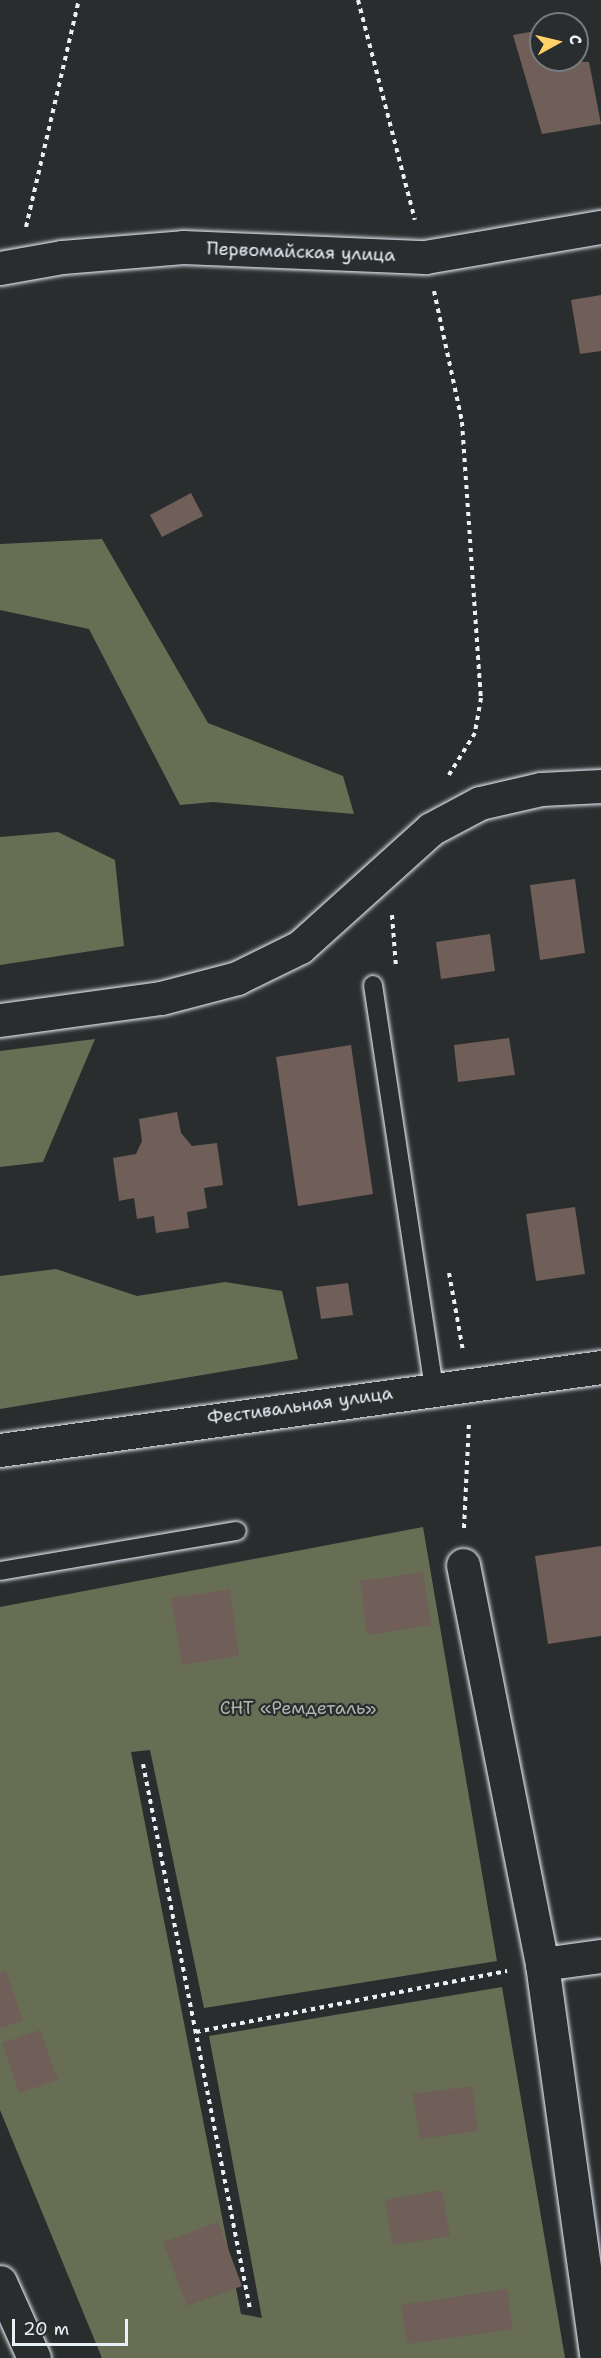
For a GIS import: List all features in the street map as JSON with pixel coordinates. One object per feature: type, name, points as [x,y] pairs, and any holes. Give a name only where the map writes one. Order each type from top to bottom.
[{"type":"street","name":"Первомайская улица","points":[[9,266],[183,247],[425,257],[601,227]]},
{"type":"street","points":[[0,1020],[161,998],[237,978],[300,946],[398,855],[440,823],[480,803],[541,789],[601,786]]},
{"type":"street","name":"Фестивальная улица","points":[[0,1450],[434,1387],[601,1367]]},
{"type":"street","points":[[463,1565],[542,1964],[597,2358]]},
{"type":"street","points":[[542,1964],[601,1956]]},
{"type":"street","points":[[0,2282],[34,2358]]},
{"type":"lane","points":[[373,985],[434,1387]]},
{"type":"lane","points":[[0,1571],[237,1531]]},
{"type":"path","points":[[9,266],[79,0]]},
{"type":"path","points":[[464,1529],[471,1383]]},
{"type":"path","points":[[143,1764],[250,2309]]},
{"type":"path","points":[[196,2032],[542,1964]]},
{"type":"green space","points":[[102,539],[208,723],[343,776],[354,814],[213,802],[180,805],[89,629],[0,610],[0,544]]},
{"type":"green space","points":[[58,832],[115,860],[124,946],[0,965],[0,837]]},
{"type":"green space","points":[[95,1039],[43,1162],[0,1167],[0,1051]]},
{"type":"green space","points":[[56,1269],[137,1296],[225,1282],[282,1291],[298,1359],[0,1409],[0,1276]]},
{"type":"green space","name":"СНТ «Ремдеталь»","points":[[423,1527],[497,1961],[204,2008],[150,1750],[131,1752],[241,2314],[262,2318],[209,2036],[502,1987],[565,2358],[102,2358],[0,2110],[0,1607]]},
{"type":"building","points":[[529,32],[529,72],[589,72],[589,62],[601,124],[542,134],[513,35]]},
{"type":"building","points":[[601,295],[601,351],[580,354],[571,300]]},
{"type":"building","points":[[191,493],[203,516],[162,537],[150,515]]},
{"type":"building","points":[[575,879],[585,953],[540,960],[530,885]]},
{"type":"building","points":[[490,934],[495,971],[441,979],[436,942]]},
{"type":"building","points":[[509,1038],[515,1075],[458,1082],[454,1045]]},
{"type":"building","points":[[351,1045],[373,1194],[298,1206],[276,1057]]},
{"type":"building","points":[[177,1112],[181,1133],[192,1146],[217,1143],[223,1185],[204,1188],[207,1208],[187,1212],[189,1228],[156,1233],[154,1216],[137,1219],[134,1198],[119,1201],[113,1158],[136,1154],[142,1141],[139,1119]]},
{"type":"building","points":[[575,1207],[585,1274],[536,1281],[526,1214]]},
{"type":"building","points":[[348,1283],[353,1315],[321,1319],[316,1287]]},
{"type":"building","points":[[601,1546],[601,1636],[548,1644],[535,1556]]},
{"type":"building","points":[[423,1572],[431,1625],[367,1635],[360,1581]]},
{"type":"building","points":[[230,1589],[239,1656],[182,1665],[171,1598]]},
{"type":"building","points":[[6,1971],[23,2021],[0,2028],[0,1973]]},
{"type":"building","points":[[40,2030],[58,2080],[19,2093],[2,2043]]},
{"type":"building","points":[[472,2086],[478,2131],[420,2139],[413,2094]]},
{"type":"building","points":[[442,2190],[450,2236],[393,2245],[385,2200]]},
{"type":"building","points":[[218,2222],[242,2286],[187,2306],[163,2242]]},
{"type":"building","points":[[507,2289],[513,2329],[407,2344],[401,2305]]}]
